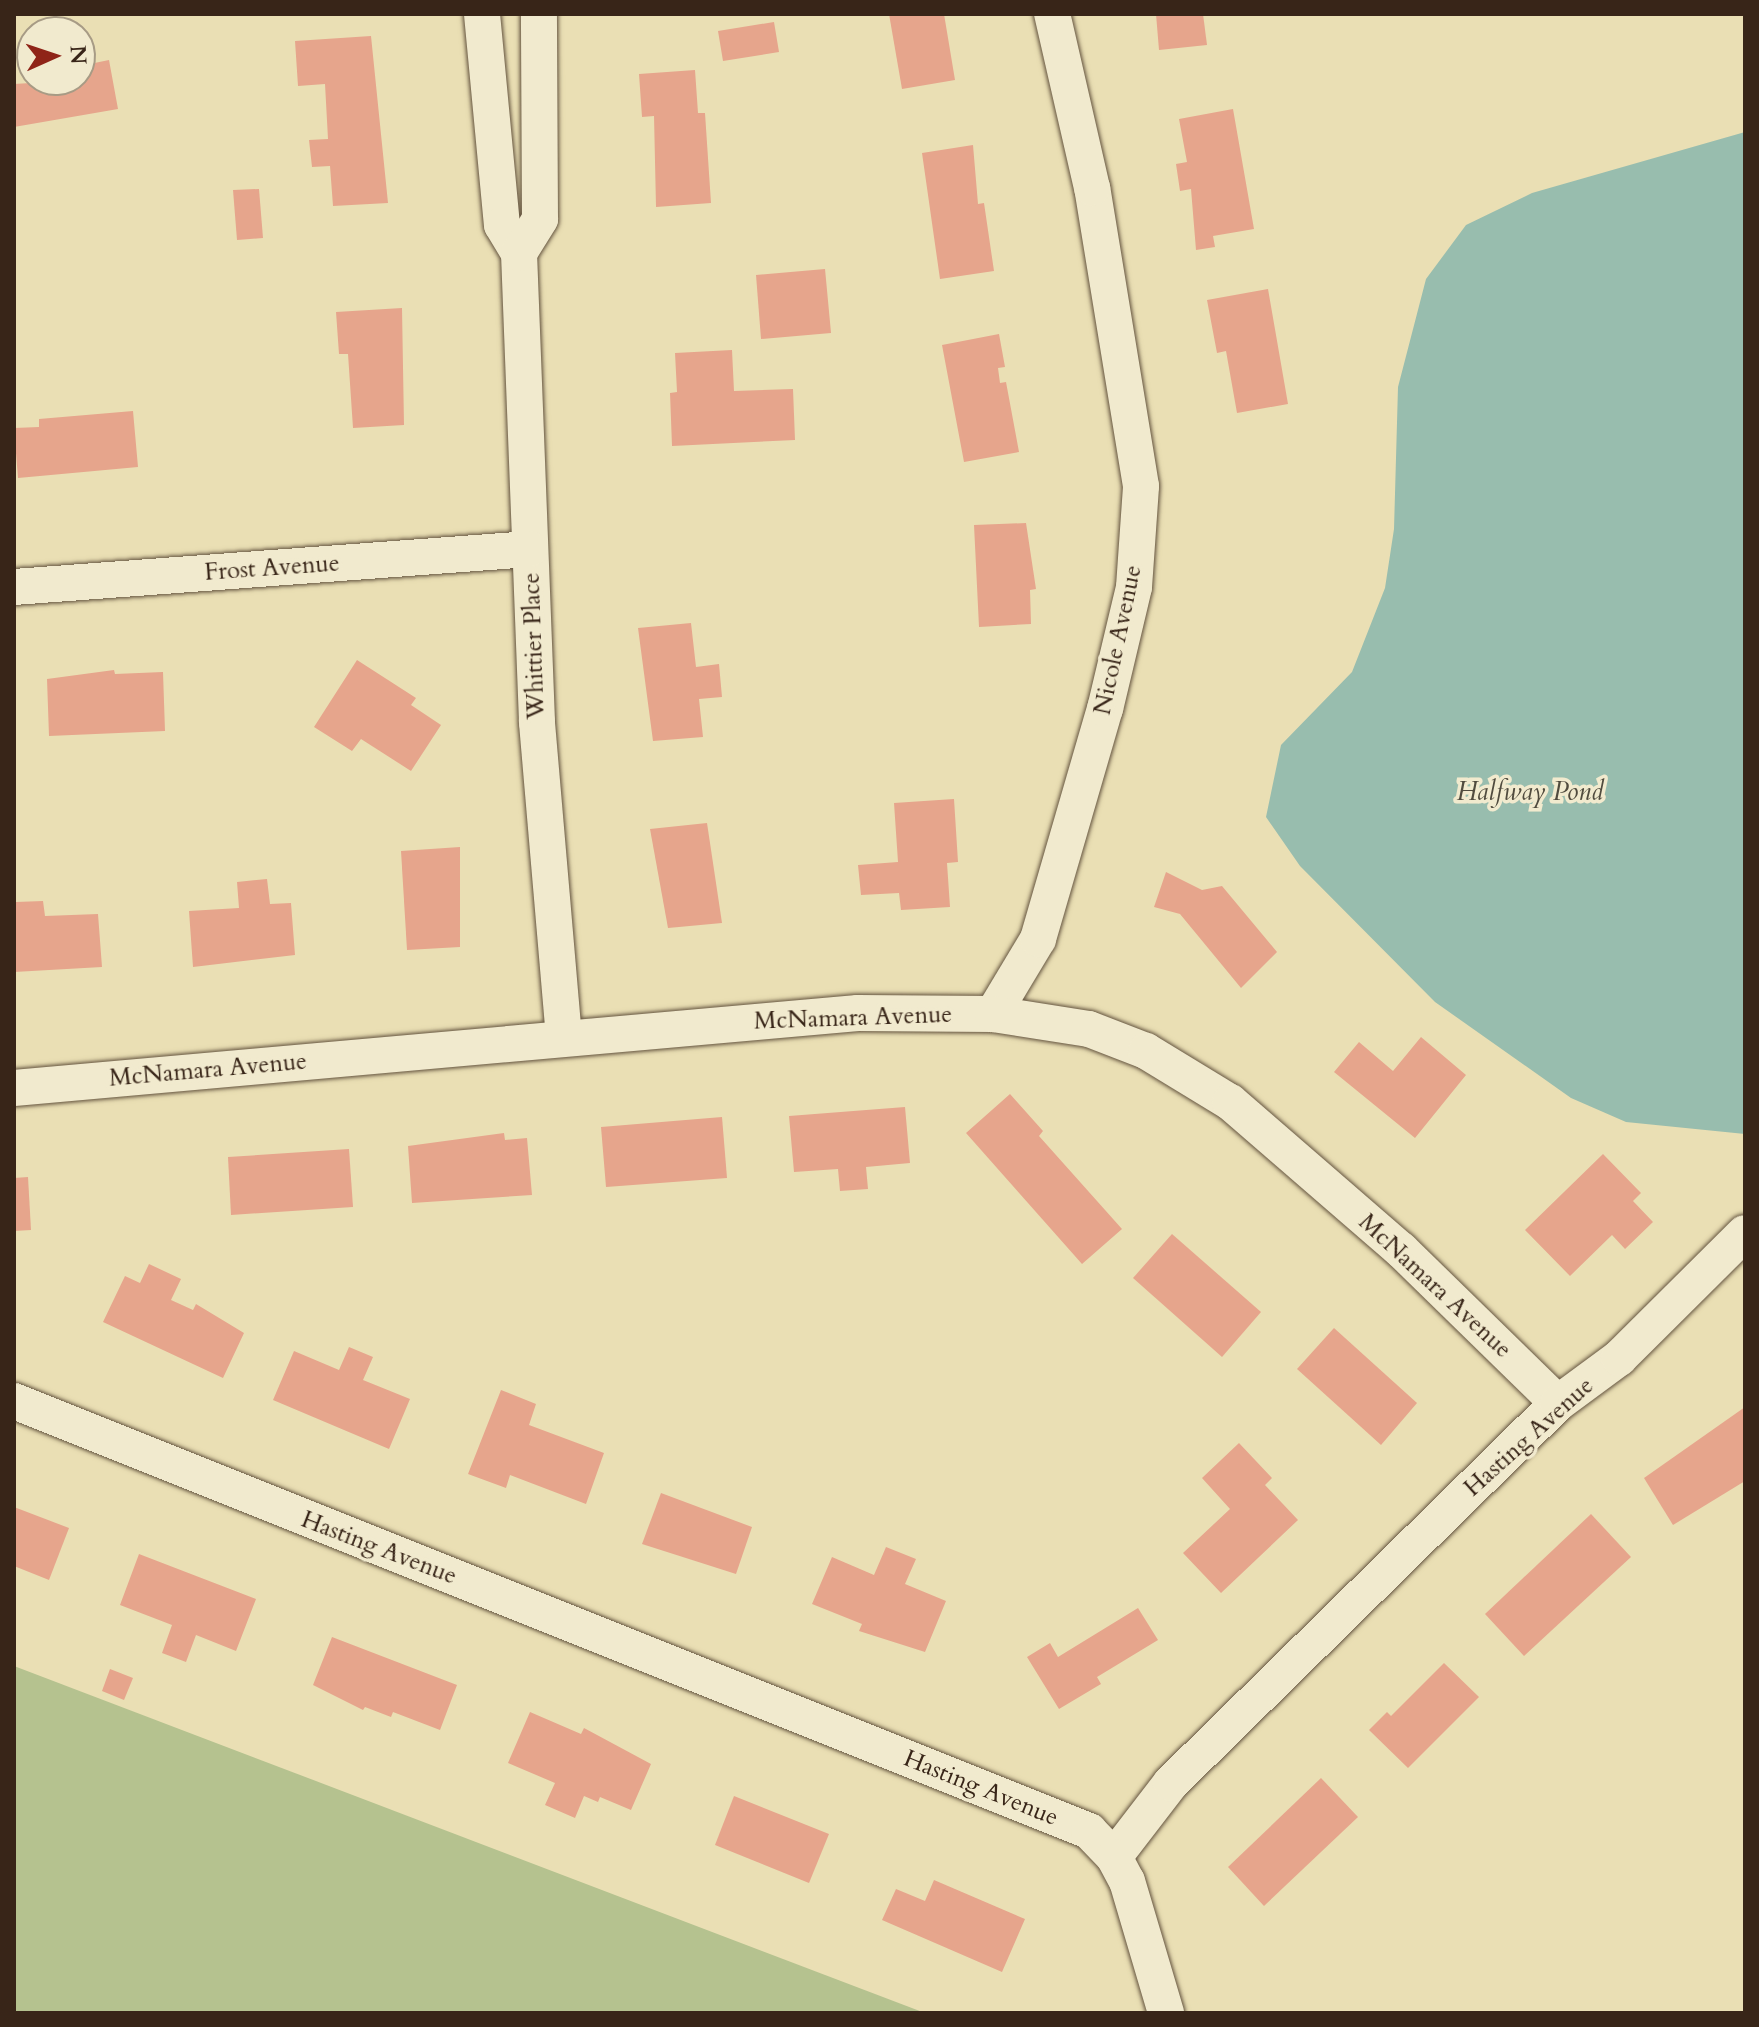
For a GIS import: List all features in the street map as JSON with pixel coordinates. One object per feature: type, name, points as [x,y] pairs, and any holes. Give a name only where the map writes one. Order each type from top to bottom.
[{"type":"street","name":"Whittier Place","points":[[482,14],[502,225],[519,253],[536,718],[564,1038]]},
{"type":"street","points":[[519,253],[540,219],[539,14]]},
{"type":"street","name":"Nicole Avenue","points":[[993,1014],[1038,939],[1105,709],[1134,587],[1141,486],[1092,188],[1052,14]]},
{"type":"street","name":"Frost Avenue","points":[[14,587],[530,549]]},
{"type":"street","name":"McNamara Avenue","points":[[14,1088],[858,1013],[993,1014],[1089,1029],[1146,1051],[1230,1102],[1401,1250],[1558,1403]]},
{"type":"street","name":"Hasting Avenue","points":[[14,1401],[1089,1831],[1114,1857],[1171,1783],[1558,1403],[1619,1358],[1745,1233]]},
{"type":"street","points":[[1114,1857],[1127,1881],[1166,2013]]},
{"type":"green space","points":[[14,1666],[925,2013],[14,2013]]},
{"type":"water","name":"Halfway Pond","points":[[1745,132],[1745,1134],[1626,1122],[1571,1098],[1435,1002],[1300,866],[1266,817],[1281,745],[1352,672],[1385,588],[1394,529],[1398,387],[1426,279],[1466,225],[1532,193]]},
{"type":"building","points":[[889,14],[944,14],[955,80],[902,89]]},
{"type":"building","points":[[1156,14],[1203,14],[1207,45],[1159,50]]},
{"type":"building","points":[[774,22],[779,52],[723,61],[718,31]]},
{"type":"building","points":[[371,36],[388,203],[333,206],[330,166],[312,167],[309,140],[328,139],[325,84],[298,86],[295,41]]},
{"type":"building","points":[[109,60],[118,109],[14,127],[14,84],[16,96],[96,96],[96,63]]},
{"type":"building","points":[[695,70],[698,113],[705,113],[711,203],[656,207],[654,116],[642,117],[639,74]]},
{"type":"building","points":[[1233,109],[1254,229],[1213,236],[1215,247],[1196,250],[1191,189],[1180,191],[1176,164],[1187,162],[1179,119]]},
{"type":"building","points":[[973,145],[978,204],[984,203],[994,271],[940,279],[922,153]]},
{"type":"building","points":[[259,189],[263,238],[237,240],[233,190]]},
{"type":"building","points":[[825,269],[831,333],[761,339],[756,275]]},
{"type":"building","points":[[1268,289],[1288,404],[1237,413],[1226,351],[1217,353],[1207,300]]},
{"type":"building","points":[[402,308],[404,425],[353,428],[348,354],[339,354],[336,312]]},
{"type":"building","points":[[999,334],[1005,367],[998,368],[1000,383],[1006,382],[1019,452],[964,462],[942,345]]},
{"type":"building","points":[[732,350],[734,391],[793,389],[795,440],[672,446],[670,393],[677,392],[675,353]]},
{"type":"building","points":[[133,411],[138,467],[18,478],[14,428],[39,427],[39,419]]},
{"type":"building","points":[[1026,523],[1036,589],[1030,590],[1031,624],[979,627],[974,525]]},
{"type":"building","points":[[691,623],[696,667],[719,664],[722,697],[699,699],[703,737],[653,741],[638,628]]},
{"type":"building","points":[[357,660],[416,698],[411,705],[441,725],[411,771],[361,739],[352,751],[314,727]]},
{"type":"building","points":[[114,670],[115,674],[163,672],[165,731],[49,736],[47,679]]},
{"type":"building","points":[[954,799],[958,862],[947,863],[950,907],[901,910],[899,893],[861,895],[858,865],[898,862],[894,803]]},
{"type":"building","points":[[707,823],[722,923],[668,928],[650,829]]},
{"type":"building","points":[[460,847],[460,947],[407,950],[401,851]]},
{"type":"building","points":[[1166,872],[1202,890],[1222,886],[1277,952],[1241,988],[1180,914],[1154,907]]},
{"type":"building","points":[[267,879],[270,904],[291,903],[295,955],[193,967],[189,911],[239,908],[237,882]]},
{"type":"building","points":[[43,901],[45,916],[98,914],[102,967],[14,972],[16,902]]},
{"type":"building","points":[[1421,1037],[1466,1075],[1415,1138],[1334,1072],[1359,1042],[1393,1071]]},
{"type":"building","points":[[1010,1094],[1043,1131],[1039,1136],[1122,1229],[1082,1264],[966,1133]]},
{"type":"building","points":[[905,1107],[910,1163],[866,1167],[868,1189],[840,1191],[838,1169],[794,1172],[789,1116]]},
{"type":"building","points":[[722,1117],[727,1178],[606,1187],[601,1127]]},
{"type":"building","points":[[504,1133],[505,1140],[527,1138],[532,1195],[412,1203],[408,1146]]},
{"type":"building","points":[[349,1149],[353,1207],[231,1215],[228,1157]]},
{"type":"building","points":[[1603,1154],[1641,1193],[1633,1201],[1653,1222],[1625,1249],[1612,1235],[1570,1276],[1525,1230]]},
{"type":"building","points":[[28,1177],[31,1230],[14,1231],[14,1178]]},
{"type":"building","points":[[1172,1234],[1261,1312],[1222,1357],[1133,1278]]},
{"type":"building","points":[[149,1264],[181,1279],[171,1300],[193,1310],[196,1304],[244,1333],[223,1378],[103,1322],[125,1276],[140,1283]]},
{"type":"building","points":[[1334,1328],[1417,1403],[1381,1445],[1297,1369]]},
{"type":"building","points":[[349,1347],[373,1357],[363,1380],[410,1399],[389,1449],[273,1400],[294,1351],[339,1370]]},
{"type":"building","points":[[501,1390],[536,1404],[529,1425],[604,1453],[586,1504],[510,1475],[506,1488],[468,1474]]},
{"type":"building","points":[[1745,1407],[1745,1481],[1673,1525],[1644,1478]]},
{"type":"building","points":[[1239,1443],[1272,1478],[1265,1485],[1298,1520],[1221,1593],[1183,1553],[1230,1509],[1202,1478]]},
{"type":"building","points":[[661,1493],[752,1527],[736,1574],[642,1544]]},
{"type":"building","points":[[14,1507],[69,1528],[49,1580],[14,1566]]},
{"type":"building","points":[[1591,1514],[1631,1557],[1524,1656],[1485,1614]]},
{"type":"building","points":[[886,1547],[916,1559],[905,1584],[946,1601],[925,1652],[859,1631],[862,1624],[812,1604],[832,1557],[874,1575]]},
{"type":"building","points":[[139,1554],[256,1599],[236,1651],[196,1635],[186,1662],[162,1653],[172,1625],[120,1605]]},
{"type":"building","points":[[1138,1608],[1158,1640],[1097,1677],[1101,1684],[1059,1709],[1027,1657],[1050,1643],[1058,1657]]},
{"type":"building","points":[[332,1637],[457,1685],[440,1730],[393,1712],[391,1717],[365,1707],[363,1710],[313,1685]]},
{"type":"building","points":[[1444,1663],[1479,1697],[1408,1768],[1369,1730],[1387,1712],[1391,1716]]},
{"type":"building","points":[[110,1669],[133,1678],[124,1700],[102,1691]]},
{"type":"building","points":[[530,1712],[581,1734],[584,1728],[651,1764],[631,1810],[600,1797],[598,1802],[584,1796],[575,1818],[545,1805],[555,1783],[508,1763]]},
{"type":"building","points":[[1321,1778],[1358,1817],[1264,1906],[1228,1867]]},
{"type":"building","points":[[734,1796],[829,1834],[809,1883],[715,1845]]},
{"type":"building","points":[[934,1880],[1025,1919],[1002,1972],[882,1920],[896,1889],[925,1901]]}]
